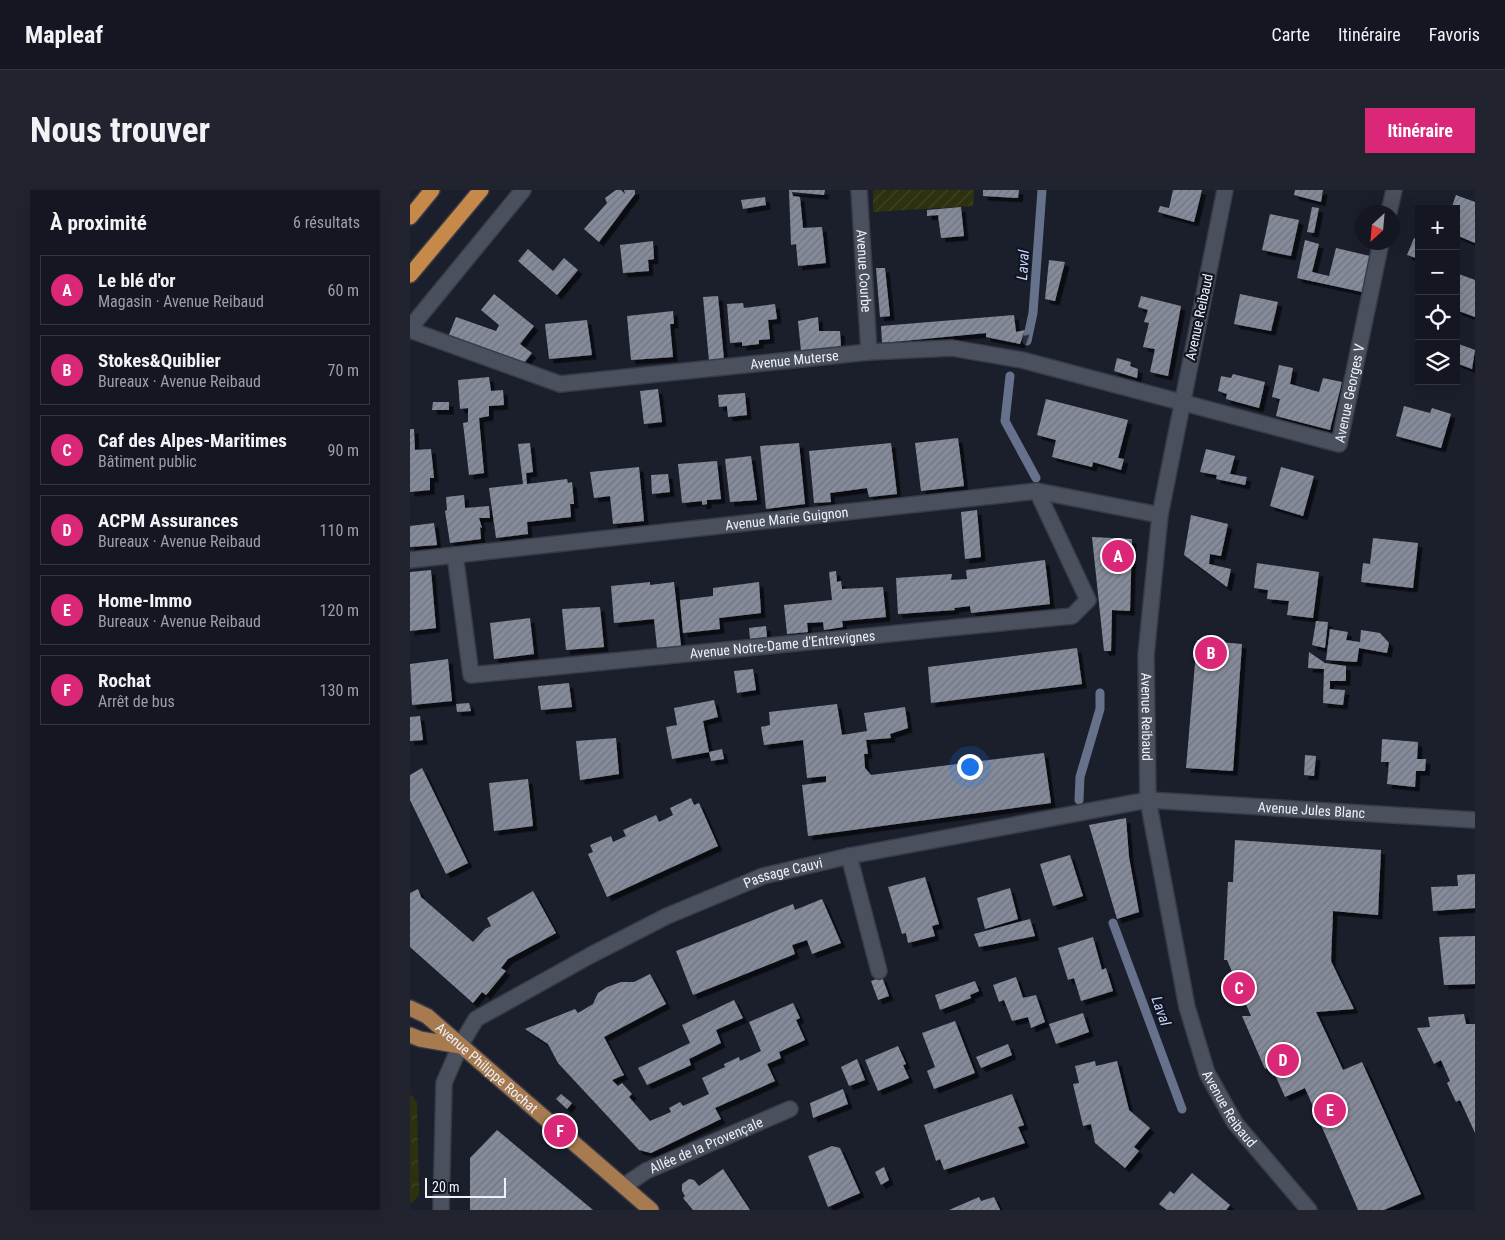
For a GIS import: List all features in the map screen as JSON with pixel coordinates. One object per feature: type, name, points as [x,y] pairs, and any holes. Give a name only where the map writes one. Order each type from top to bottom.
[{"type":"highway","points":[[410,217],[432,190]]},
{"type":"highway","points":[[410,275],[481,190]]},
{"type":"main road","name":"Avenue Philippe Rochat","points":[[410,1008],[428,1016],[460,1046],[651,1210]]},
{"type":"main road","points":[[410,1035],[420,1039],[460,1046]]},
{"type":"street","points":[[410,329],[524,190]]},
{"type":"street","name":"Avenue Courbe","points":[[859,190],[869,352]]},
{"type":"street","name":"Avenue Reibaud","points":[[1225,190],[1160,515],[1146,655],[1148,800],[1187,1007],[1207,1073],[1235,1124],[1309,1210]]},
{"type":"street","points":[[1390,205],[1394,190]]},
{"type":"street","name":"Avenue Georges V","points":[[1181,404],[1339,444],[1380,250]]},
{"type":"street","name":"Avenue Muterse","points":[[410,329],[560,384],[869,352],[952,348],[1022,360],[1181,404]]},
{"type":"street","name":"Avenue Marie Guignon","points":[[410,560],[1036,491],[1160,515]]},
{"type":"street","name":"Avenue Notre-Dame d'Entrevignes","points":[[455,555],[471,675],[1072,616],[1088,600],[1036,491]]},
{"type":"street","name":"Avenue Jules Blanc","points":[[1148,800],[1475,820]]},
{"type":"street","name":"Passage Cauvi","points":[[441,1210],[442,1095],[444,1083],[460,1046],[476,1020],[591,955],[667,916],[763,876],[849,856],[1148,800]]},
{"type":"street","points":[[849,856],[880,971]]},
{"type":"street","name":"Allée de la Provençale","points":[[624,1186],[646,1171],[790,1109]]},
{"type":"green space","points":[[873,190],[974,190],[973,206],[873,212]]},
{"type":"green space","points":[[410,1094],[417,1102],[419,1195],[410,1205]]},
{"type":"building","points":[[616,190],[621,190],[625,194],[624,190],[635,190],[635,194],[599,242],[584,229],[607,203],[605,198]]},
{"type":"building","points":[[789,190],[825,190],[824,195],[792,192],[793,196],[800,197],[803,228],[822,227],[826,263],[798,266],[796,244],[791,245]]},
{"type":"building","points":[[983,190],[1019,190],[1018,198],[983,196]]},
{"type":"building","points":[[1173,190],[1202,190],[1194,222],[1158,212],[1160,206],[1169,208]]},
{"type":"building","points":[[1295,190],[1323,190],[1321,202],[1294,195]]},
{"type":"building","points":[[1456,195],[1475,202],[1475,243],[1460,237],[1460,205],[1452,205]]},
{"type":"building","points":[[765,197],[766,205],[743,209],[741,200]]},
{"type":"building","points":[[961,207],[964,236],[941,238],[938,215],[927,216],[927,210]]},
{"type":"building","points":[[1312,207],[1319,208],[1314,233],[1307,232]]},
{"type":"building","points":[[1270,214],[1299,220],[1291,256],[1262,250]]},
{"type":"building","points":[[1414,238],[1415,238],[1415,258],[1407,255]]},
{"type":"building","points":[[1305,240],[1319,244],[1312,272],[1329,276],[1336,248],[1370,256],[1362,292],[1297,278]]},
{"type":"building","points":[[653,241],[654,259],[648,260],[649,271],[623,273],[620,245]]},
{"type":"building","points":[[528,249],[553,271],[564,258],[578,270],[557,295],[518,261]]},
{"type":"building","points":[[1049,260],[1065,262],[1055,301],[1045,299]]},
{"type":"building","points":[[876,268],[885,268],[890,316],[880,317]]},
{"type":"building","points":[[1460,274],[1475,280],[1475,317],[1460,311]]},
{"type":"building","points":[[494,294],[534,326],[520,344],[532,353],[524,363],[448,337],[456,317],[496,331],[499,325],[481,310]]},
{"type":"building","points":[[1240,294],[1278,302],[1271,331],[1234,324]]},
{"type":"building","points":[[718,296],[724,360],[709,361],[703,297]]},
{"type":"building","points":[[1141,296],[1181,306],[1168,376],[1150,372],[1155,349],[1143,347],[1149,323],[1144,322],[1148,310],[1138,307]]},
{"type":"building","points":[[743,303],[744,308],[775,304],[777,319],[768,320],[770,339],[759,340],[759,344],[742,346],[742,342],[730,343],[727,304]]},
{"type":"building","points":[[673,311],[674,324],[670,324],[673,357],[631,360],[627,316]]},
{"type":"building","points":[[1014,315],[1016,332],[1025,330],[1020,344],[986,337],[986,333],[882,343],[881,326]]},
{"type":"building","points":[[818,317],[819,331],[840,331],[841,347],[801,351],[798,321]]},
{"type":"building","points":[[587,320],[592,355],[549,359],[545,324]]},
{"type":"building","points":[[1460,344],[1475,350],[1472,369],[1460,364]]},
{"type":"building","points":[[1117,358],[1131,362],[1130,366],[1138,369],[1137,378],[1114,371]]},
{"type":"building","points":[[1279,365],[1293,368],[1290,384],[1319,392],[1323,378],[1342,382],[1330,430],[1276,416],[1280,399],[1272,397]]},
{"type":"building","points":[[1233,374],[1265,382],[1259,408],[1226,399],[1227,394],[1218,391],[1221,376],[1231,378]]},
{"type":"building","points":[[489,377],[491,391],[503,390],[504,405],[489,406],[489,416],[479,418],[484,473],[469,475],[463,423],[468,422],[468,408],[460,409],[458,380]]},
{"type":"building","points":[[658,389],[662,422],[644,424],[640,391]]},
{"type":"building","points":[[745,393],[747,415],[728,417],[727,406],[719,407],[718,395]]},
{"type":"building","points":[[1046,399],[1128,420],[1118,458],[1124,459],[1121,470],[1093,462],[1092,467],[1052,457],[1056,440],[1037,435]]},
{"type":"building","points":[[433,402],[449,402],[449,410],[432,410]]},
{"type":"building","points":[[1404,406],[1430,413],[1432,408],[1451,414],[1441,448],[1396,436]]},
{"type":"building","points":[[410,429],[414,429],[415,450],[431,449],[434,478],[430,478],[430,490],[410,492]]},
{"type":"building","points":[[958,438],[964,486],[921,491],[915,443]]},
{"type":"building","points":[[530,443],[533,472],[526,473],[527,484],[567,479],[568,483],[572,482],[574,504],[570,504],[571,517],[527,522],[528,534],[496,538],[489,488],[523,484],[518,444]]},
{"type":"building","points":[[799,443],[805,504],[766,509],[760,446]]},
{"type":"building","points":[[891,443],[897,494],[869,497],[867,488],[830,493],[831,502],[814,503],[809,451]]},
{"type":"building","points":[[1206,449],[1235,456],[1230,474],[1247,477],[1245,485],[1216,479],[1217,475],[1200,472]]},
{"type":"building","points":[[751,456],[757,500],[730,502],[725,459]]},
{"type":"building","points":[[717,461],[721,499],[707,500],[707,504],[702,505],[702,501],[682,503],[678,464]]},
{"type":"building","points":[[639,467],[644,521],[613,524],[610,496],[594,498],[590,472]]},
{"type":"building","points":[[1281,467],[1314,476],[1303,516],[1270,506]]},
{"type":"building","points":[[668,474],[670,492],[652,494],[651,475]]},
{"type":"building","points":[[464,495],[465,508],[489,506],[490,518],[479,518],[482,528],[480,527],[481,539],[450,543],[445,511],[447,510],[446,497]]},
{"type":"building","points":[[977,510],[981,557],[965,559],[961,512]]},
{"type":"building","points":[[1191,515],[1228,524],[1221,556],[1210,554],[1209,564],[1231,569],[1227,587],[1184,555]]},
{"type":"building","points":[[434,523],[437,545],[410,547],[410,526]]},
{"type":"building","points":[[1092,537],[1132,539],[1130,611],[1112,610],[1111,651],[1104,651]]},
{"type":"building","points":[[1373,538],[1418,543],[1413,588],[1361,582],[1363,563],[1370,564]]},
{"type":"building","points":[[1045,560],[1050,604],[971,613],[970,606],[954,608],[955,610],[898,614],[896,578],[952,574],[951,580],[967,579],[966,570]]},
{"type":"building","points":[[1257,563],[1319,572],[1313,618],[1287,615],[1289,601],[1267,599],[1268,590],[1254,588]]},
{"type":"building","points":[[431,570],[436,628],[410,631],[410,572]]},
{"type":"building","points":[[836,571],[837,582],[841,581],[842,589],[883,587],[886,617],[842,621],[843,627],[824,630],[823,622],[807,623],[808,632],[787,634],[784,605],[832,600],[829,572]]},
{"type":"building","points":[[650,582],[650,585],[674,582],[681,646],[657,648],[654,619],[614,623],[611,586]]},
{"type":"building","points":[[759,582],[761,613],[719,618],[720,629],[683,633],[680,600],[713,596],[713,588]]},
{"type":"building","points":[[600,607],[604,647],[566,650],[562,609]]},
{"type":"building","points":[[530,618],[534,654],[494,659],[490,623]]},
{"type":"building","points":[[1316,621],[1328,622],[1325,648],[1312,645]]},
{"type":"building","points":[[766,626],[767,637],[750,639],[749,628]]},
{"type":"building","points":[[1330,629],[1348,632],[1346,640],[1360,642],[1361,630],[1380,633],[1389,643],[1387,653],[1359,648],[1357,662],[1326,660]]},
{"type":"building","points":[[1197,640],[1242,644],[1233,771],[1186,768]]},
{"type":"building","points":[[1077,648],[1082,684],[931,703],[928,667]]},
{"type":"building","points":[[1309,652],[1325,663],[1346,666],[1346,681],[1330,681],[1330,689],[1345,690],[1343,705],[1323,703],[1324,669],[1308,668]]},
{"type":"building","points":[[448,659],[452,701],[412,705],[410,664]]},
{"type":"building","points":[[753,669],[756,690],[737,693],[734,671]]},
{"type":"building","points":[[569,683],[572,707],[541,710],[538,686]]},
{"type":"building","points":[[714,700],[718,717],[703,721],[709,752],[672,759],[666,727],[677,725],[674,708]]},
{"type":"building","points":[[469,703],[471,711],[457,712],[456,704]]},
{"type":"building","points":[[837,704],[842,735],[867,731],[864,713],[905,707],[908,728],[890,734],[891,738],[866,740],[868,754],[864,754],[865,768],[871,775],[1044,753],[1051,803],[808,836],[802,785],[826,782],[826,776],[807,778],[803,740],[764,745],[761,727],[770,725],[769,712]]},
{"type":"building","points":[[420,716],[423,740],[410,741],[410,717]]},
{"type":"building","points":[[616,738],[619,774],[580,780],[576,741]]},
{"type":"building","points":[[1382,739],[1418,742],[1417,759],[1426,759],[1425,771],[1416,771],[1415,787],[1387,784],[1389,762],[1381,762]]},
{"type":"building","points":[[722,749],[724,759],[711,761],[709,752]]},
{"type":"building","points":[[1305,755],[1316,756],[1314,776],[1304,775]]},
{"type":"building","points":[[422,768],[468,863],[446,874],[410,800],[410,775]]},
{"type":"building","points":[[528,779],[533,826],[494,831],[489,783]]},
{"type":"building","points":[[691,798],[694,805],[699,803],[718,846],[607,897],[588,854],[593,852],[590,845],[611,836],[613,842],[626,836],[623,830],[656,815],[659,822],[673,815],[670,808]]},
{"type":"building","points":[[1126,818],[1129,857],[1139,912],[1117,919],[1089,825]]},
{"type":"building","points":[[1235,840],[1381,850],[1378,915],[1333,911],[1331,961],[1354,1009],[1316,1012],[1343,1070],[1362,1062],[1421,1194],[1384,1210],[1358,1210],[1305,1088],[1285,1097],[1271,1066],[1265,1069],[1242,1016],[1251,1016],[1227,960],[1224,960],[1228,882],[1233,882]]},
{"type":"building","points":[[1070,855],[1083,896],[1053,906],[1040,864]]},
{"type":"building","points":[[1475,874],[1475,908],[1433,911],[1431,887],[1458,886],[1457,875]]},
{"type":"building","points":[[925,877],[939,924],[932,926],[935,936],[908,943],[906,933],[902,934],[888,887]]},
{"type":"building","points":[[1010,888],[1018,919],[985,929],[977,898]]},
{"type":"building","points":[[418,889],[421,897],[473,942],[485,929],[491,926],[487,918],[533,891],[556,933],[508,959],[501,968],[506,971],[486,995],[482,992],[473,1003],[410,947],[410,893]]},
{"type":"building","points":[[822,899],[841,943],[812,954],[807,940],[792,945],[795,954],[693,995],[676,951],[793,904],[795,910]]},
{"type":"building","points":[[1030,919],[1035,936],[979,947],[974,934]]},
{"type":"building","points":[[1475,936],[1475,984],[1444,985],[1439,937]]},
{"type":"building","points":[[1093,937],[1102,970],[1106,968],[1113,991],[1081,1001],[1074,978],[1068,980],[1058,948]]},
{"type":"building","points":[[650,974],[666,1004],[604,1037],[624,1075],[612,1080],[618,1086],[622,1083],[632,1094],[629,1097],[650,1121],[671,1112],[669,1108],[680,1102],[683,1106],[709,1094],[702,1078],[725,1067],[724,1064],[739,1057],[740,1061],[761,1051],[749,1022],[793,1003],[800,1018],[796,1020],[805,1040],[779,1052],[781,1058],[767,1064],[775,1081],[715,1108],[721,1119],[651,1153],[639,1150],[558,1063],[548,1044],[525,1029],[575,1009],[578,1013],[593,1004],[598,993],[607,987],[621,982],[634,982]]},
{"type":"building","points":[[882,977],[889,996],[878,1000],[871,981]]},
{"type":"building","points":[[1016,977],[1023,998],[1036,995],[1045,1022],[1031,1028],[1028,1017],[1012,1021],[1004,1000],[999,1002],[993,985]]},
{"type":"building","points":[[975,981],[979,991],[970,995],[971,998],[940,1010],[935,995]]},
{"type":"building","points":[[734,1000],[743,1018],[716,1030],[721,1043],[689,1059],[691,1065],[647,1085],[638,1068],[690,1043],[682,1025]]},
{"type":"building","points":[[1083,1013],[1089,1032],[1056,1044],[1049,1024]]},
{"type":"building","points":[[1464,1014],[1466,1024],[1475,1024],[1475,1133],[1460,1100],[1456,1102],[1447,1083],[1450,1081],[1441,1060],[1434,1064],[1417,1028],[1430,1027],[1428,1017]]},
{"type":"building","points":[[955,1021],[975,1073],[934,1089],[927,1071],[935,1067],[922,1033]]},
{"type":"building","points":[[1008,1044],[1012,1055],[981,1068],[976,1057]]},
{"type":"building","points":[[898,1046],[906,1064],[903,1065],[909,1078],[878,1091],[865,1060]]},
{"type":"building","points":[[857,1059],[865,1080],[849,1086],[841,1067]]},
{"type":"building","points":[[1095,1061],[1096,1066],[1117,1061],[1129,1110],[1150,1128],[1134,1147],[1139,1151],[1125,1168],[1095,1143],[1091,1124],[1083,1126],[1073,1084],[1079,1083],[1075,1066]]},
{"type":"building","points":[[843,1089],[848,1104],[813,1118],[810,1103]]},
{"type":"building","points":[[561,1094],[572,1103],[567,1109],[556,1099]]},
{"type":"building","points":[[1012,1094],[1024,1125],[1018,1127],[1025,1143],[944,1170],[940,1159],[936,1161],[924,1125]]},
{"type":"building","points":[[497,1130],[593,1210],[470,1210],[470,1158]]},
{"type":"building","points":[[832,1146],[840,1148],[860,1193],[828,1207],[808,1156]]},
{"type":"building","points":[[884,1167],[889,1180],[881,1185],[875,1172]]},
{"type":"building","points":[[723,1169],[750,1210],[693,1210],[683,1198],[685,1196],[682,1191],[682,1184],[689,1179],[694,1180],[699,1186]]},
{"type":"building","points":[[1192,1173],[1230,1205],[1226,1210],[1167,1210],[1159,1204],[1170,1191],[1174,1194]]},
{"type":"building","points":[[979,1197],[981,1201],[994,1197],[1000,1210],[949,1210]]},
{"type":"waterway","name":"Laval","points":[[1027,341],[1033,313],[1042,190]]},
{"type":"waterway","name":"Laval","points":[[1010,376],[1005,421],[1036,478]]},
{"type":"waterway","name":"Laval","points":[[1079,800],[1080,777],[1100,709],[1100,693]]},
{"type":"waterway","name":"Laval","points":[[1113,923],[1182,1109]]},
{"type":"place","name":"Le blé d'or","points":[[1118,556]]},
{"type":"place","name":"Stokes&Quiblier","points":[[1211,653]]},
{"type":"place","name":"Caf des Alpes-Maritimes","points":[[1239,988]]},
{"type":"place","name":"ACPM Assurances","points":[[1283,1060]]},
{"type":"place","name":"Home-Immo","points":[[1330,1110]]},
{"type":"place","name":"Rochat","points":[[560,1131]]}]
